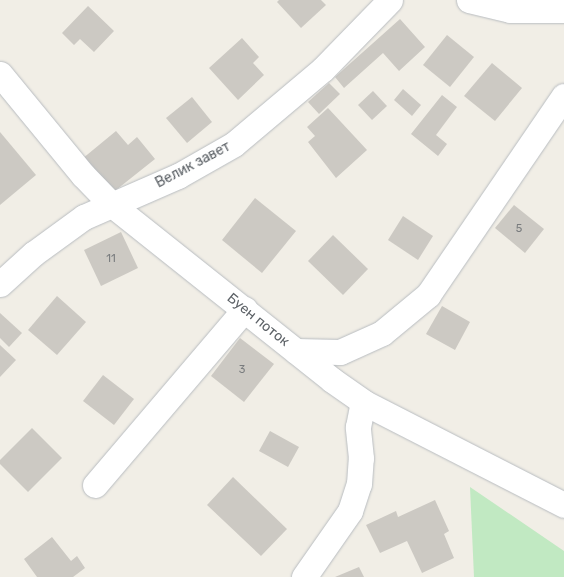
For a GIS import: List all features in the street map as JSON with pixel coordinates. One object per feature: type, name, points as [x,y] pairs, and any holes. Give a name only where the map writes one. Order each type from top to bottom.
[{"type":"street","name":"Велик завет","points":[[0,284],[33,254],[84,217],[178,176],[234,144],[323,69],[390,0]]},
{"type":"street","points":[[470,0],[510,10],[564,10]]},
{"type":"street","name":"Буен поток","points":[[0,74],[83,175],[111,204],[363,402],[564,505]]},
{"type":"street","points":[[296,350],[340,352],[382,333],[428,295],[564,96]]},
{"type":"street","points":[[96,485],[246,309]]},
{"type":"street","points":[[304,577],[350,512],[359,484],[361,458],[358,427],[363,402]]},
{"type":"green space","points":[[470,487],[564,551],[564,577],[474,577]]},
{"type":"building","points":[[279,0],[321,0],[326,5],[301,28],[277,2]]},
{"type":"building","points":[[88,6],[114,31],[94,52],[80,39],[74,45],[62,33]]},
{"type":"building","points":[[400,19],[425,47],[399,71],[383,53],[344,88],[335,77]]},
{"type":"building","points":[[447,35],[474,57],[450,87],[423,65]]},
{"type":"building","points":[[242,38],[259,57],[253,63],[264,75],[238,100],[209,68]]},
{"type":"building","points":[[492,63],[522,88],[495,121],[464,96]]},
{"type":"building","points":[[329,83],[340,94],[319,114],[308,102]]},
{"type":"building","points":[[403,89],[421,105],[412,116],[394,100]]},
{"type":"building","points":[[373,91],[387,106],[372,120],[358,105]]},
{"type":"building","points":[[442,95],[457,107],[436,135],[447,144],[438,156],[411,134]]},
{"type":"building","points":[[192,97],[212,122],[187,143],[166,118]]},
{"type":"building","points":[[328,108],[367,150],[336,178],[308,142],[315,136],[307,127]]},
{"type":"building","points":[[116,131],[128,145],[137,137],[155,159],[111,194],[82,159]]},
{"type":"building","points":[[0,132],[36,175],[0,205]]},
{"type":"building","points":[[255,198],[296,231],[262,273],[222,240]]},
{"type":"building","points":[[514,205],[544,229],[525,253],[495,228]]},
{"type":"building","points":[[403,216],[433,236],[418,260],[388,240]]},
{"type":"building","points":[[121,232],[138,268],[101,286],[84,250]]},
{"type":"building","points":[[333,235],[368,269],[343,295],[308,261]]},
{"type":"building","points":[[57,296],[86,322],[57,355],[28,330]]},
{"type":"building","points":[[442,306],[470,322],[455,350],[426,334]]},
{"type":"building","points":[[0,313],[22,333],[9,347],[0,338]]},
{"type":"building","points":[[240,338],[274,364],[244,402],[211,376]]},
{"type":"building","points":[[0,345],[16,360],[0,377]]},
{"type":"building","points":[[103,375],[134,399],[114,425],[83,401]]},
{"type":"building","points":[[32,428],[62,458],[28,492],[0,464],[0,460]]},
{"type":"building","points":[[270,431],[299,447],[288,467],[259,451]]},
{"type":"building","points":[[233,477],[287,529],[261,556],[207,505]]},
{"type":"building","points":[[435,500],[449,531],[444,534],[454,558],[422,573],[407,541],[380,553],[366,525],[396,511],[398,517]]},
{"type":"building","points":[[52,537],[71,561],[77,556],[85,568],[73,577],[37,577],[24,559]]},
{"type":"building","points":[[359,567],[364,577],[335,577]]}]
